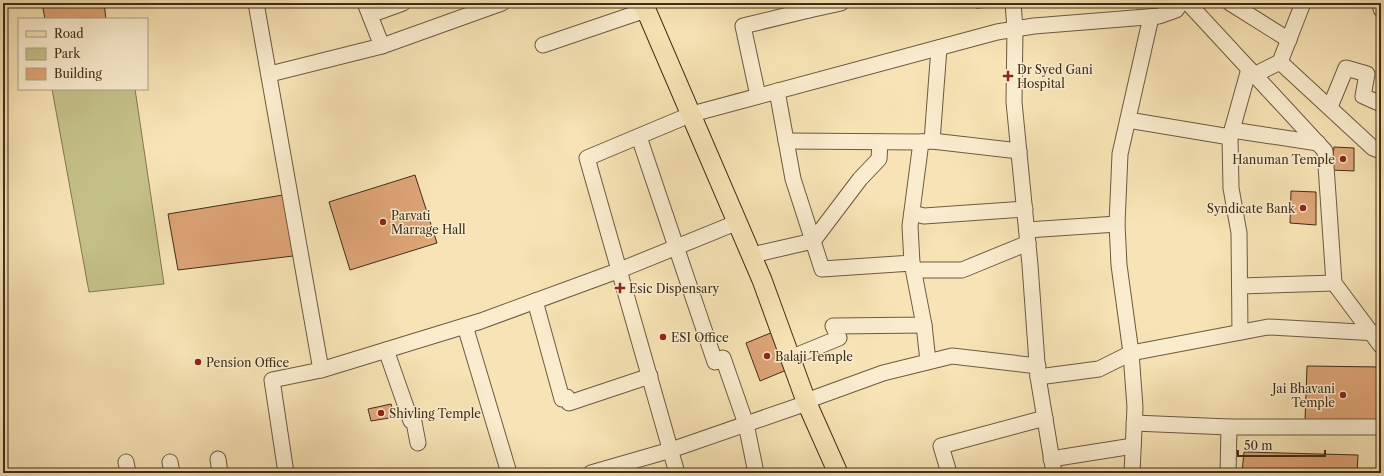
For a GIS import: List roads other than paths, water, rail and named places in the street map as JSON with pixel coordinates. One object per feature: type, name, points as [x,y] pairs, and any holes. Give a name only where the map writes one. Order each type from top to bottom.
[{"type":"main road","points":[[644,6],[752,255],[807,402],[838,473]]},
{"type":"street","points":[[256,3],[270,74],[321,370]]},
{"type":"street","points":[[382,46],[367,9],[403,3]]},
{"type":"street","points":[[270,74],[382,46],[484,6],[502,3]]},
{"type":"street","points":[[758,96],[743,26],[809,6],[842,3]]},
{"type":"street","points":[[1013,3],[1015,29],[1014,102],[1028,237],[1038,372],[1053,466],[1133,446]]},
{"type":"street","points":[[678,473],[587,158],[692,114],[939,48],[1015,29],[1034,26],[1159,16],[1176,10],[1181,3]]},
{"type":"street","points":[[1188,3],[1325,151],[1334,283],[1378,338]]},
{"type":"street","points":[[1230,3],[1289,40]]},
{"type":"street","points":[[1252,72],[1280,62],[1304,3]]},
{"type":"street","points":[[1380,3],[1381,9]]},
{"type":"street","points":[[543,45],[644,6]]},
{"type":"street","points":[[1132,473],[1134,423],[1131,353],[1120,265],[1117,224],[1120,154],[1151,17]]},
{"type":"street","points":[[928,361],[924,325],[913,267],[910,226],[926,142],[939,48]]},
{"type":"street","points":[[1280,62],[1373,148],[1381,151]]},
{"type":"street","points":[[1330,107],[1346,68],[1367,74],[1363,96],[1381,104]]},
{"type":"street","points":[[1240,332],[1239,234],[1231,188],[1231,133],[1252,72]]},
{"type":"street","points":[[777,91],[793,178],[822,269],[913,267],[962,270],[1028,237],[1117,224]]},
{"type":"street","points":[[1128,120],[1318,143]]},
{"type":"street","points":[[639,137],[715,362],[723,358],[746,424],[756,473]]},
{"type":"street","points":[[786,141],[926,142],[1019,151]]},
{"type":"street","points":[[752,255],[813,241],[860,179],[879,159],[880,142]]},
{"type":"street","points":[[912,212],[924,216],[1025,209]]},
{"type":"street","points":[[286,473],[272,380],[321,370],[465,326],[620,270],[738,222]]},
{"type":"street","points":[[1240,286],[1334,283]]},
{"type":"street","points":[[535,301],[562,399],[567,397],[568,403],[650,376]]},
{"type":"street","points":[[790,358],[839,338],[833,326],[924,325]]},
{"type":"street","points":[[465,326],[508,473]]},
{"type":"street","points":[[591,473],[671,450],[884,373],[952,356],[1038,372],[1099,369],[1131,353],[1268,326],[1378,338]]},
{"type":"street","points":[[386,350],[411,421],[414,422],[418,443]]},
{"type":"street","points":[[949,473],[941,446],[1045,418]]},
{"type":"street","points":[[1134,423],[1229,427],[1381,427]]},
{"type":"street","points":[[1228,473],[1229,427]]},
{"type":"place","name":"Dr Syed Gani Hospital","points":[[1008,76]]},
{"type":"place","name":"Hanuman Temple","points":[[1343,159]]},
{"type":"place","name":"Syndicate Bank","points":[[1303,208]]},
{"type":"place","name":"Parvati Marrage Hall","points":[[383,222]]},
{"type":"place","name":"Esic Dispensary","points":[[620,288]]},
{"type":"place","name":"ESI Office","points":[[663,337]]},
{"type":"place","name":"Balaji Temple","points":[[767,356]]},
{"type":"place","name":"Pension Office","points":[[198,362]]},
{"type":"place","name":"Jai Bhavani Temple","points":[[1343,395]]},
{"type":"place","name":"Shivling Temple","points":[[381,413]]}]
